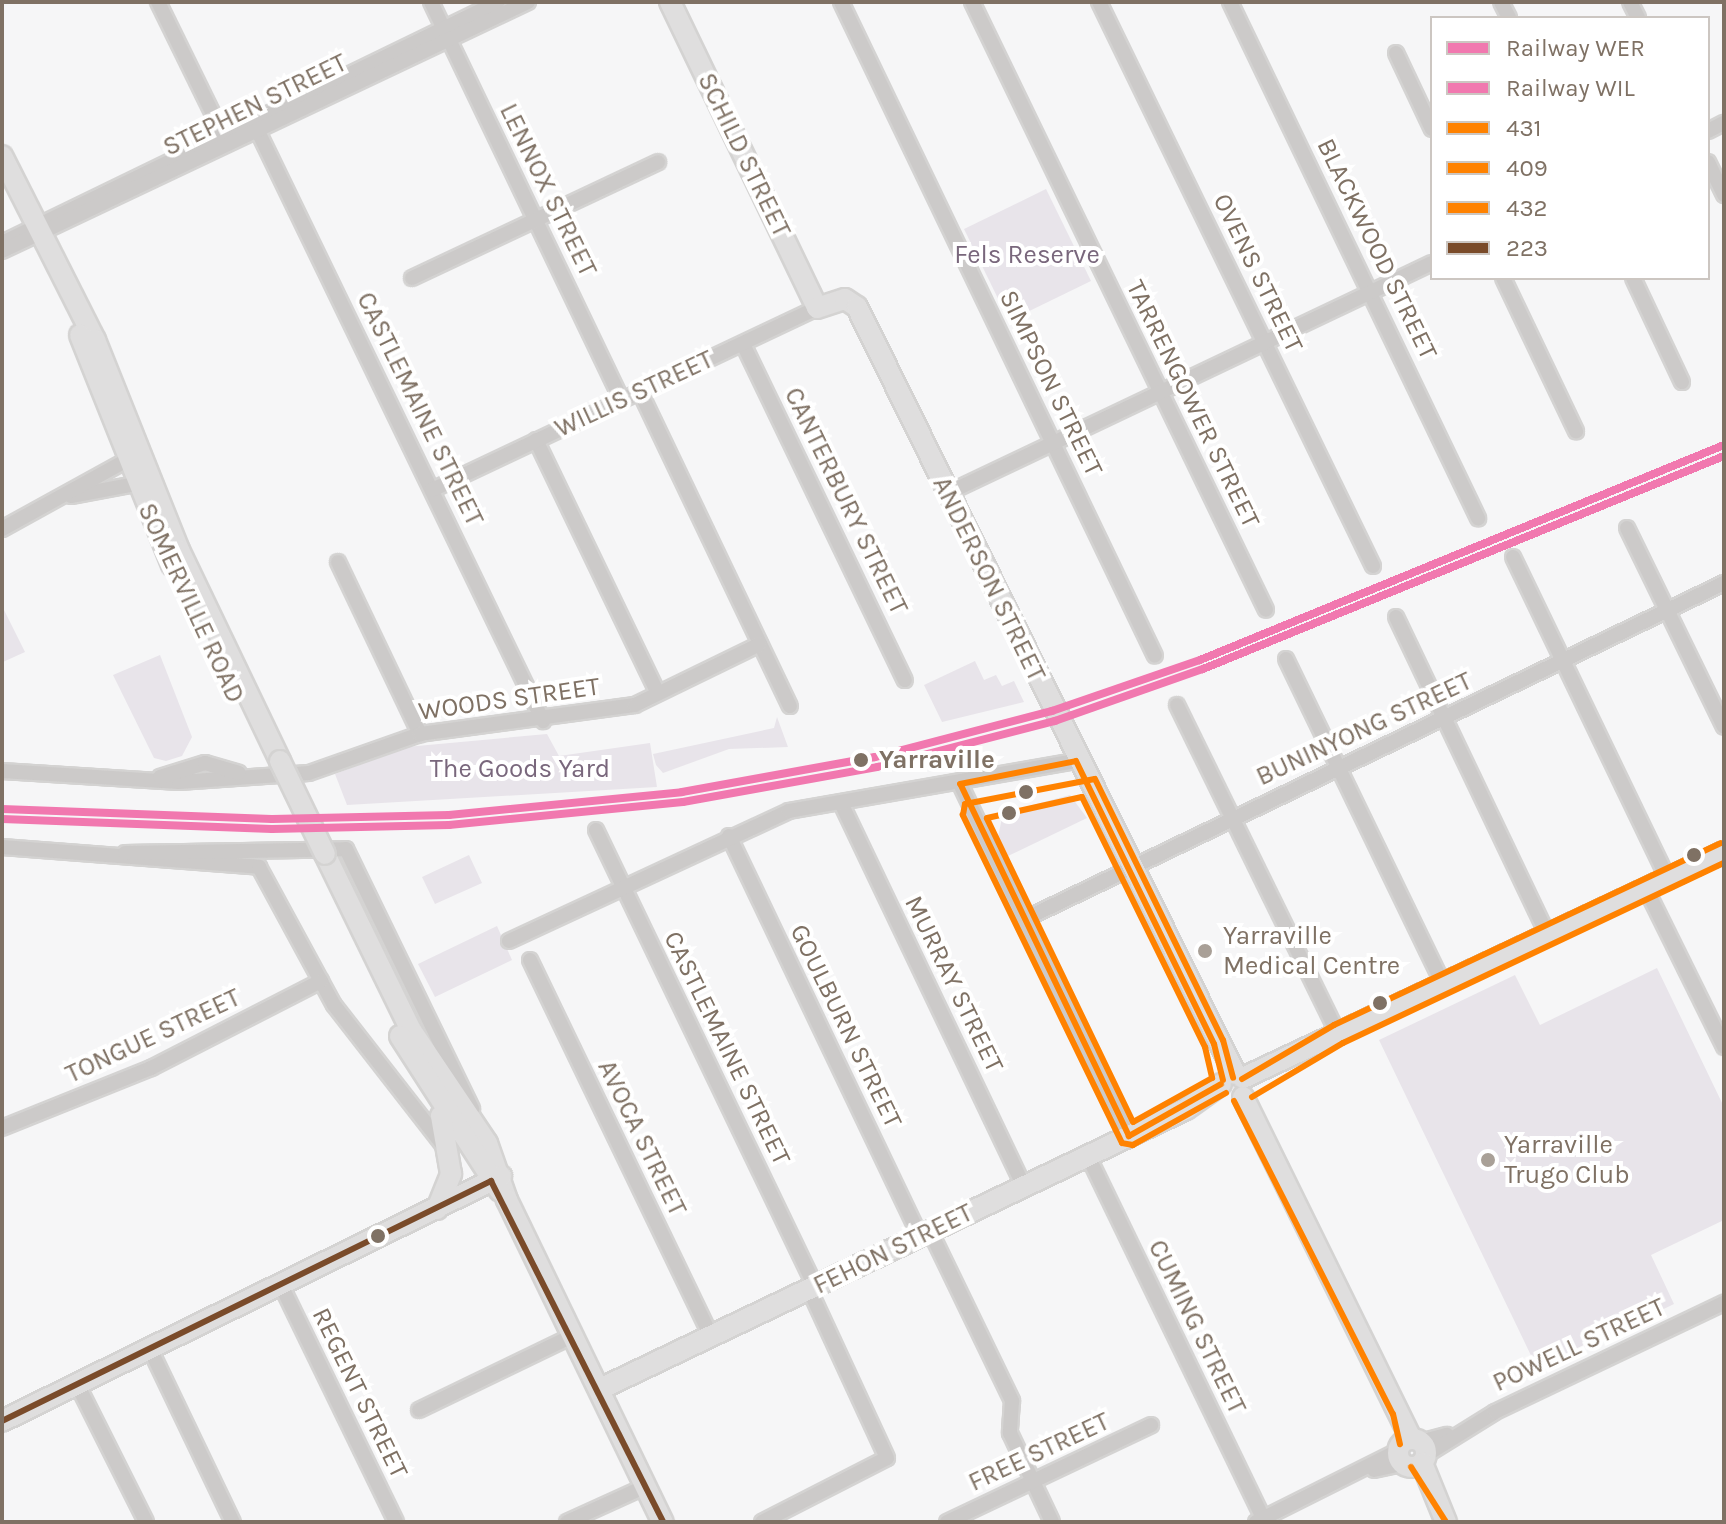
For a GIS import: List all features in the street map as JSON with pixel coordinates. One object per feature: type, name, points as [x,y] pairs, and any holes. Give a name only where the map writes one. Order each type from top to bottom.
[{"type":"street","points":[[158,2],[225,140]]},
{"type":"street","name":"LENNOX STREET","points":[[431,2],[622,400]]},
{"type":"street","name":"STEPHEN STREET","points":[[446,34],[498,2]]},
{"type":"street","name":"STEPHEN STREET","points":[[2,243],[446,34],[528,2]]},
{"type":"street","name":"SCHILD STREET","points":[[670,2],[817,308]]},
{"type":"street","name":"SIMPSON STREET","points":[[841,2],[1155,656]]},
{"type":"street","name":"TARRENGOWER STREET","points":[[972,2],[1266,610]]},
{"type":"street","name":"OVENS STREET","points":[[1099,2],[1373,566]]},
{"type":"street","name":"BLACKWOOD STREET","points":[[1230,2],[1478,518]]},
{"type":"street","points":[[1396,53],[1430,125]]},
{"type":"street","name":"CASTLEMAINE STREET","points":[[255,124],[543,721]]},
{"type":"street","name":"SOMERVILLE ROAD","points":[[2,156],[147,466],[269,767]]},
{"type":"street","points":[[412,278],[658,162]]},
{"type":"street","points":[[1710,166],[1724,195]]},
{"type":"street","name":"STEPHEN STREET","points":[[2,251],[37,229]]},
{"type":"street","points":[[948,493],[1430,264]]},
{"type":"street","points":[[1504,280],[1576,431]]},
{"type":"street","points":[[1634,280],[1682,382]]},
{"type":"street","name":"SOMERVILLE ROAD","points":[[65,286],[125,461],[269,767],[411,1030],[487,1143]]},
{"type":"street","name":"WILLIS STREET","points":[[432,490],[837,301]]},
{"type":"street","name":"ANDERSON STREET","points":[[837,301],[857,307],[1446,1522]]},
{"type":"street","name":"CANTERBURY STREET","points":[[743,344],[905,680]]},
{"type":"street","points":[[640,392],[790,706]]},
{"type":"street","points":[[536,440],[658,693]]},
{"type":"street","points":[[2,529],[71,496],[103,470],[125,461],[147,466],[135,484],[71,496]]},
{"type":"street","points":[[103,470],[113,490]]},
{"type":"street","points":[[1627,528],[1724,727]]},
{"type":"street","points":[[1513,557],[1669,881]]},
{"type":"street","points":[[338,562],[420,734]]},
{"type":"street","name":"BUNINYONG STREET","points":[[1025,919],[1724,583]]},
{"type":"street","points":[[1396,617],[1548,936]]},
{"type":"street","name":"WOODS STREET","points":[[2,771],[184,782],[213,769],[324,769],[420,734],[543,721],[658,693],[760,644]]},
{"type":"street","points":[[1286,659],[1443,984]]},
{"type":"street","points":[[1177,705],[1338,1034]]},
{"type":"street","points":[[513,939],[729,836],[789,811],[960,784],[1076,761]]},
{"type":"street","points":[[960,784],[1129,1136]]},
{"type":"street","name":"MURRAY STREET","points":[[841,803],[1024,1186]]},
{"type":"street","name":"CASTLEMAINE STREET","points":[[596,830],[812,1288],[887,1458],[762,1522]]},
{"type":"street","name":"GOULBURN STREET","points":[[729,836],[925,1234],[1012,1401],[1010,1433],[1052,1522]]},
{"type":"street","name":"SOMERVILLE ROAD","points":[[266,849],[335,846],[350,854],[487,1143],[496,1178]]},
{"type":"street","points":[[2,847],[125,853],[259,867]]},
{"type":"street","points":[[125,853],[266,849],[259,867],[321,981],[448,1152]]},
{"type":"street","name":"FEHON STREET","points":[[600,1389],[1234,1088],[1443,984],[1669,881],[1724,852]]},
{"type":"street","name":"SOMERVILLE ROAD","points":[[318,854],[437,1101],[496,1178],[663,1522]]},
{"type":"street","points":[[1647,891],[1724,1047]]},
{"type":"street","name":"AVOCA STREET","points":[[530,960],[711,1336]]},
{"type":"street","name":"TONGUE STREET","points":[[2,1128],[151,1068],[321,981]]},
{"type":"street","points":[[437,1101],[450,1177],[437,1209]]},
{"type":"street","name":"CUMING STREET","points":[[1088,1156],[1259,1520]]},
{"type":"street","points":[[2,1421],[496,1178]]},
{"type":"street","name":"REGENT STREET","points":[[281,1285],[396,1522]]},
{"type":"street","name":"POWELL STREET","points":[[1259,1520],[1455,1433],[1724,1303]]},
{"type":"street","points":[[419,1410],[574,1335]]},
{"type":"street","points":[[150,1349],[233,1522]]},
{"type":"street","points":[[77,1384],[146,1522]]},
{"type":"street","name":"FREE STREET","points":[[947,1522],[1151,1425]]},
{"type":"street","points":[[567,1522],[646,1486]]},
{"type":"green space","name":"Fels Reserve","points":[[1046,189],[1091,281],[1009,321],[964,229]]},
{"type":"green space","points":[[2,606],[25,652],[3,662],[2,660]]},
{"type":"green space","points":[[160,655],[192,737],[182,756],[166,761],[154,758],[113,675]]},
{"type":"green space","points":[[975,661],[984,680],[996,675],[1002,686],[1014,681],[1024,702],[942,722],[924,685]]},
{"type":"green space","points":[[777,717],[788,747],[729,749],[663,773],[656,765],[653,754],[774,728]]},
{"type":"green space","name":"The Goods Yard","points":[[547,734],[559,756],[650,743],[657,787],[347,805],[335,774],[406,747]]},
{"type":"green space","points":[[1070,795],[1087,818],[1008,856],[998,837],[1003,813]]},
{"type":"green space","points":[[469,855],[482,883],[435,904],[422,877]]},
{"type":"green space","points":[[497,926],[512,960],[435,997],[418,964]]},
{"type":"green space","points":[[1657,968],[1724,1107],[1724,1220],[1651,1255],[1674,1304],[1538,1370],[1379,1040],[1515,975],[1540,1025]]},
{"type":"rail line","name":"WER","points":[[2,809],[272,819],[449,815],[682,792],[875,757],[1052,711],[1200,660],[1724,445]]},
{"type":"rail line","name":"WIL","points":[[2,819],[272,829],[449,825],[683,802],[877,767],[1055,721],[1203,669],[1724,456]]},
{"type":"transit line","name":"431","points":[[1221,1084],[1129,1136],[960,784],[1076,761],[1214,1044],[1223,1080]]},
{"type":"transit line","name":"432","points":[[1226,1093],[1133,1145],[1122,1143],[963,815],[965,804],[1095,779],[1223,1040],[1233,1078]]},
{"type":"transit line","name":"409","points":[[1082,797],[1205,1047],[1212,1078],[1133,1122],[987,818],[1082,797]]},
{"type":"transit line","name":"432","points":[[1242,1079],[1334,1025],[1720,843]]},
{"type":"transit line","name":"409","points":[[1252,1097],[1343,1043],[1724,863]]},
{"type":"transit line","name":"431","points":[[1234,1101],[1393,1414],[1400,1444]]},
{"type":"transit line","name":"223","points":[[2,1421],[491,1181],[663,1522]]},
{"type":"transit line","name":"431","points":[[1411,1467],[1446,1522]]},
{"type":"place","name":"Yarraville","points":[[861,760]]},
{"type":"place","name":"Yarraville Medical Centre","points":[[1205,951]]},
{"type":"place","name":"Yarraville Trugo Club","points":[[1488,1160]]}]
